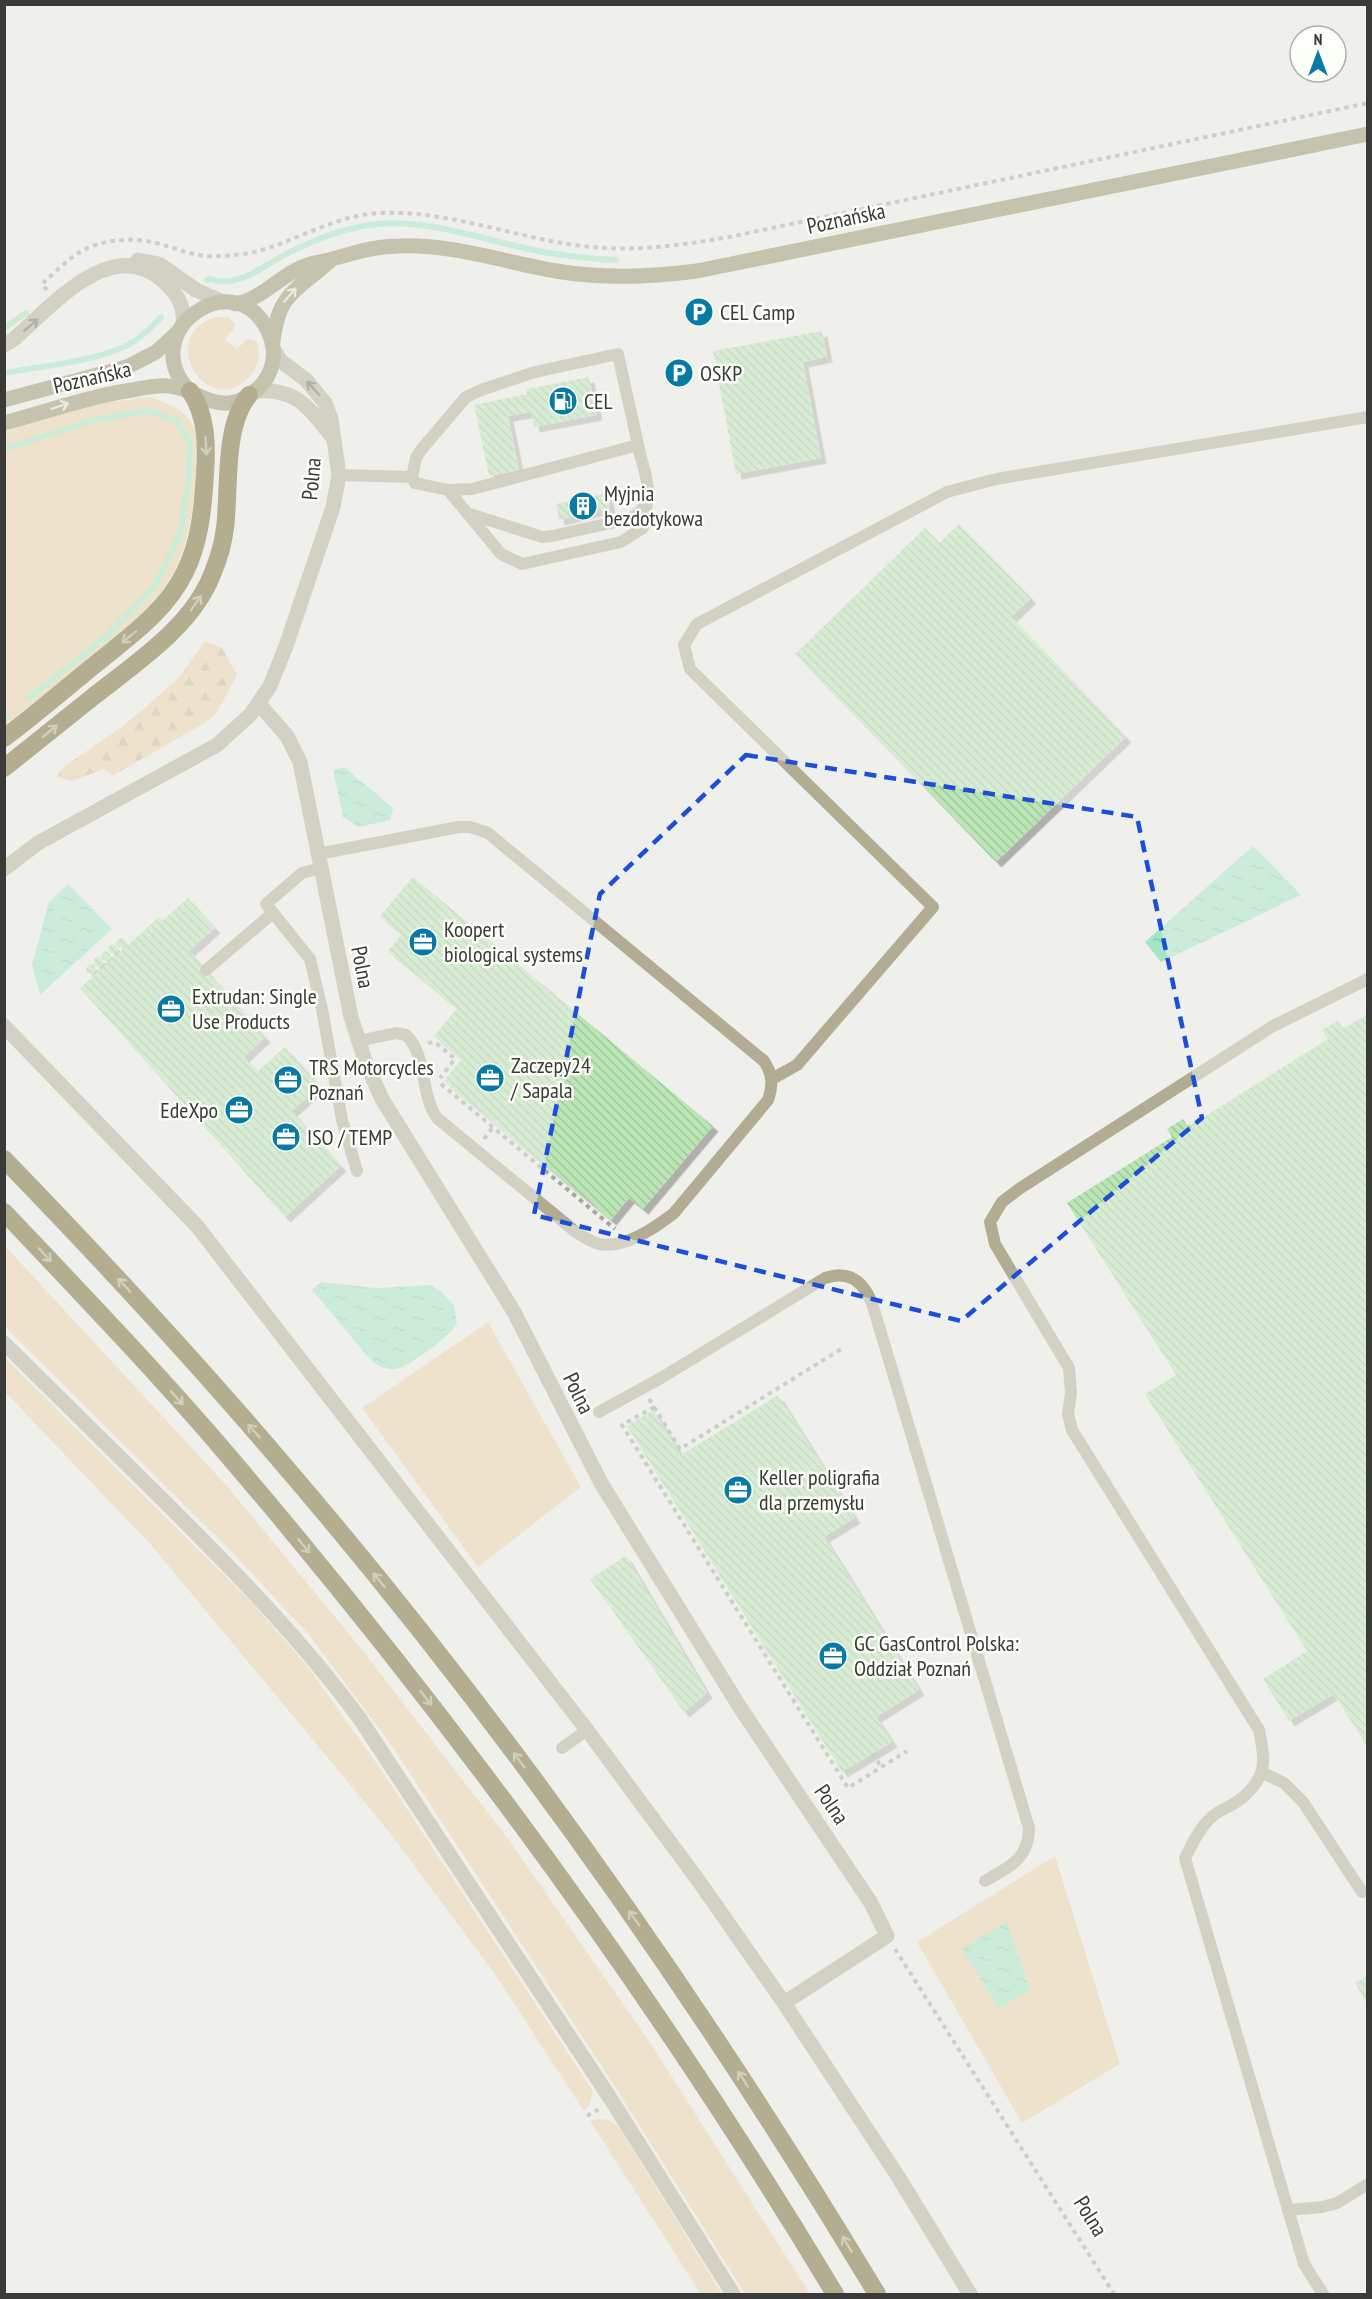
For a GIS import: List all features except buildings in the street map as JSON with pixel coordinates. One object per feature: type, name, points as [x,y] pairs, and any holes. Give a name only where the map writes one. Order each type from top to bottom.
[{"type":"highway","points":[[4,738],[149,621],[177,588],[199,531],[203,509],[206,458],[201,412],[190,391]]},
{"type":"highway","points":[[4,768],[151,652],[179,625],[202,593],[213,575],[222,545],[234,428],[240,408],[252,393]]},
{"type":"highway","points":[[4,1160],[120,1281],[278,1457],[465,1688],[575,1836],[663,1960],[781,2138],[877,2295]]},
{"type":"highway","points":[[4,1212],[110,1324],[217,1443],[316,1561],[438,1713],[545,1856],[629,1974],[747,2152],[835,2295]]},
{"type":"street","name":"Poznańska","points":[[229,303],[252,299],[308,263],[331,260],[374,248],[418,246],[465,252],[579,274],[626,276],[674,274],[1368,134]]},
{"type":"street","points":[[4,345],[94,273],[138,260],[159,264],[196,290],[258,316],[267,328],[273,347],[270,371],[252,393],[234,402],[215,402],[190,391],[179,377],[174,362],[174,347],[183,308],[168,285],[154,273],[127,265]]},
{"type":"street","name":"Poznańska","points":[[273,347],[277,316],[282,305],[295,289],[331,260]]},
{"type":"street","points":[[180,328],[196,310],[213,303],[229,303]]},
{"type":"street","name":"Poznańska","points":[[4,400],[127,367],[156,352],[180,328]]},
{"type":"street","name":"Polna","points":[[273,347],[281,361],[306,380],[320,395],[328,409],[339,475],[333,507],[286,646],[270,686],[259,704],[280,727],[297,755],[346,994],[358,1041],[382,1099],[518,1320],[596,1475],[741,1709],[871,1903],[887,1936]]},
{"type":"street","name":"Poznańska","points":[[4,423],[98,395],[166,386],[190,391]]},
{"type":"street","name":"Polna","points":[[252,393],[279,391],[292,395],[311,411],[334,439]]},
{"type":"street","points":[[4,869],[38,843],[217,745],[240,726],[259,704]]},
{"type":"street","points":[[4,1026],[197,1226],[587,1730],[698,1880],[784,2003],[893,2169],[970,2295]]},
{"type":"street","points":[[4,1343],[243,1580],[302,1644],[340,1691],[594,2072],[733,2295]]},
{"type":"street","points":[[784,2003],[887,1936]]},
{"type":"lane","points":[[448,490],[501,554],[522,564],[621,542],[643,528],[648,495],[638,446],[618,354],[535,372],[466,397],[425,443],[416,458],[412,477],[415,483],[448,490],[472,489],[638,446]]},
{"type":"lane","points":[[772,1079],[797,1065],[933,907],[690,669],[684,645],[698,624],[947,492],[996,479],[1368,417]]},
{"type":"lane","points":[[339,475],[412,477]]},
{"type":"lane","points":[[467,513],[533,535],[552,536],[629,519],[636,516],[647,503]]},
{"type":"lane","points":[[357,1171],[342,1120],[313,968],[306,951],[266,904],[302,873],[320,861],[459,827],[478,829],[488,833],[764,1061],[770,1070],[772,1079],[768,1100],[674,1213],[654,1227],[619,1243],[598,1244],[577,1233],[437,1118],[428,1101],[414,1044],[406,1035],[396,1033],[358,1041]]},
{"type":"lane","points":[[206,970],[273,913]]},
{"type":"lane","points":[[1323,2295],[1304,2264],[1185,1858],[1197,1835],[1212,1816],[1243,1798],[1263,1773],[1264,1756],[1258,1730],[1072,1430],[1068,1414],[1071,1393],[1070,1368],[995,1244],[990,1222],[1002,1202],[1048,1170],[1273,1026],[1368,979]]},
{"type":"lane","points":[[599,1412],[825,1278],[843,1275],[852,1277],[864,1286],[875,1313],[1029,1828],[1028,1846],[1023,1853],[1011,1866],[985,1881]]},
{"type":"lane","points":[[562,1749],[587,1730]]},
{"type":"lane","points":[[1263,1773],[1284,1783],[1303,1802],[1362,1892]]},
{"type":"lane","points":[[1288,2210],[1322,2207],[1337,2203],[1368,2184]]},
{"type":"path","points":[[56,302],[42,284],[81,251],[105,242],[134,240],[155,243],[202,256],[222,256],[260,251],[352,216],[403,213],[455,219],[533,238],[576,245],[619,250],[651,249],[729,237],[1368,103]]},
{"type":"path","points":[[414,1044],[435,1042],[456,1059],[438,1081],[616,1230],[622,1229]]},
{"type":"path","points":[[451,1103],[456,1096]]},
{"type":"path","points":[[483,1140],[493,1127]]},
{"type":"path","points":[[643,1388],[680,1449],[841,1349],[840,1347]]},
{"type":"path","points":[[567,1389],[579,1396],[596,1398]]},
{"type":"path","points":[[654,1407],[622,1425],[848,1788],[907,1751]]},
{"type":"path","points":[[873,1754],[881,1767]]},
{"type":"path","name":"Polna","points":[[887,1936],[1114,2295]]},
{"type":"highlighted area","points":[[746,755],[1137,817],[1202,1118],[961,1321],[534,1215],[600,894]]},
{"type":"green space","points":[[216,317],[228,317],[235,324],[225,339],[237,349],[247,339],[257,341],[259,355],[257,364],[250,376],[234,388],[218,389],[204,383],[194,371],[188,356],[189,340],[198,327]]},
{"type":"green space","points":[[150,397],[165,402],[185,415],[192,423],[198,443],[195,494],[190,525],[181,557],[151,605],[129,627],[78,670],[5,725],[5,431],[79,406]]},
{"type":"green space","points":[[205,641],[222,648],[237,675],[216,714],[203,724],[112,776],[104,769],[72,781],[56,777],[65,766],[123,726],[177,680]]},
{"type":"green space","points":[[5,1246],[227,1486],[359,1646],[506,1836],[651,2044],[810,2294],[745,2294],[619,2093],[394,1749],[310,1636],[229,1549],[5,1327]]},
{"type":"green space","points":[[488,1322],[581,1487],[478,1567],[362,1408]]},
{"type":"green space","points":[[4,1357],[256,1607],[307,1666],[382,1771],[593,2091],[590,2104],[584,2111],[494,1973],[390,1833],[152,1546],[5,1392]]},
{"type":"green space","points":[[1055,1856],[1120,2064],[1022,2123],[917,1942]]},
{"type":"green space","points":[[609,2120],[619,2127],[722,2294],[701,2294],[590,2121]]},
{"type":"water","points":[[344,767],[393,808],[390,820],[358,827],[343,817],[333,770]]},
{"type":"water","points":[[1253,846],[1301,895],[1161,962],[1145,942]]},
{"type":"water","points":[[68,884],[112,929],[40,995],[32,965],[49,902]]},
{"type":"water","points":[[321,1282],[376,1288],[430,1285],[442,1292],[454,1306],[457,1324],[438,1343],[410,1363],[396,1369],[385,1368],[370,1359],[312,1290]]},
{"type":"water","points":[[1007,1922],[1030,1989],[999,2009],[962,1949]]},
{"type":"waterway","points":[[207,280],[240,279],[319,239],[345,230],[378,224],[402,223],[425,226],[543,252],[616,260]]},
{"type":"waterway","points":[[4,328],[26,313]]},
{"type":"waterway","points":[[4,373],[105,354],[141,337],[161,317]]},
{"type":"waterway","points":[[4,449],[94,420],[148,411],[175,420],[190,441],[189,477],[180,535],[155,586],[108,635],[29,698]]},
{"type":"place","name":"CEL Camp","points":[[699,312]]},
{"type":"place","name":"OSKP","points":[[679,373]]},
{"type":"place","name":"CEL","points":[[563,401]]},
{"type":"place","name":"Myjnia bezdotykowa","points":[[583,506]]},
{"type":"place","name":"Koopert biological systems","points":[[423,942]]},
{"type":"place","name":"Extrudan: Single Use Products","points":[[171,1009]]},
{"type":"place","name":"Zaczepy24 / Sapala","points":[[490,1078]]},
{"type":"place","name":"TRS Motorcycles Poznań","points":[[288,1080]]},
{"type":"place","name":"EdeXpo","points":[[239,1110]]},
{"type":"place","name":"ISO / TEMP","points":[[286,1137]]},
{"type":"place","name":"Keller poligrafia dla przemysłu","points":[[738,1490]]},
{"type":"place","name":"GC GasControl Polska: Oddział Poznań","points":[[833,1656]]}]
